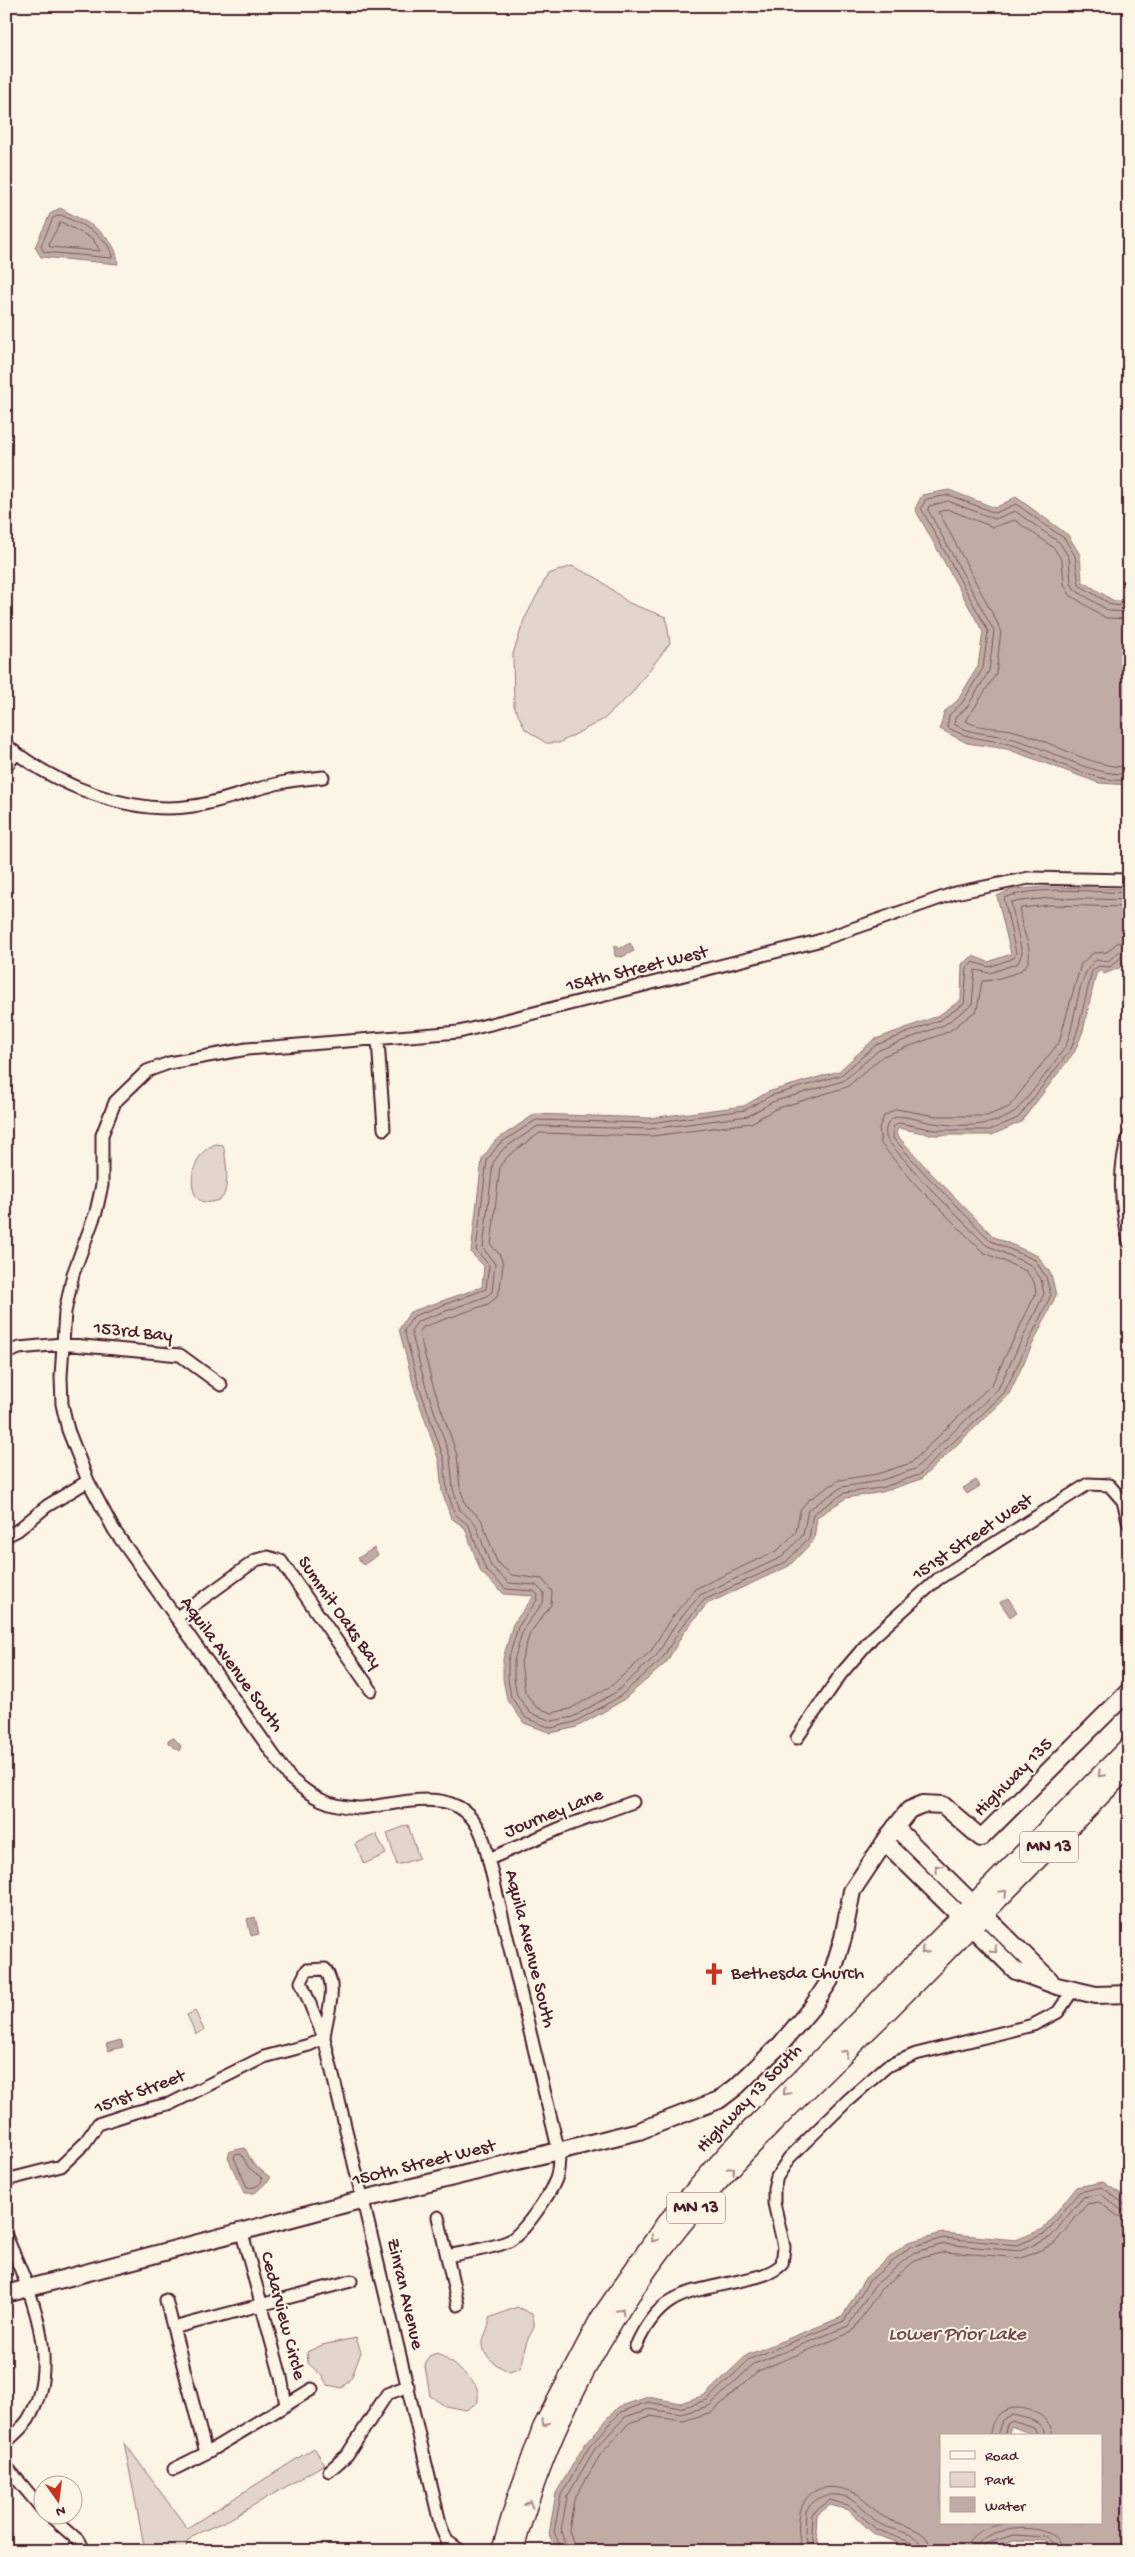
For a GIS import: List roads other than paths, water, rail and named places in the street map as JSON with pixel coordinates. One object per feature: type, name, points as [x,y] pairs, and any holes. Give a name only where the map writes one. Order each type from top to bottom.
[{"type":"main road","name":"Highway 13 South","points":[[978,1908],[1129,1746]]},
{"type":"main road","name":"Highway 13 South","points":[[501,2551],[516,2500],[542,2428],[600,2318],[665,2224],[730,2150],[978,1908],[1129,1767]]},
{"type":"main road","name":"Highway 13 South","points":[[514,2551],[551,2439],[605,2334],[648,2269],[696,2208],[964,1922]]},
{"type":"street","points":[[6,745],[16,754],[97,796],[139,807],[168,809],[194,806],[285,782],[323,777]]},
{"type":"street","points":[[6,767],[16,754]]},
{"type":"street","name":"154th Street West","points":[[147,1071],[169,1063],[248,1049],[459,1032],[818,941],[955,893],[1029,878],[1129,880]]},
{"type":"street","points":[[378,1040],[384,1129]]},
{"type":"street","name":"Aquila Avenue South","points":[[147,1071],[115,1102],[102,1135],[102,1185],[96,1212],[73,1274],[65,1312],[62,1344],[62,1404],[76,1457],[114,1530],[290,1778],[312,1797],[340,1806],[361,1808],[429,1799],[450,1803],[464,1810],[480,1827],[559,2152],[556,2180],[534,2214],[516,2236],[507,2242],[447,2256]]},
{"type":"street","points":[[1129,1135],[1122,1156],[1121,1203],[1129,1242]]},
{"type":"street","name":"153rd Bay","points":[[6,1353],[19,1348],[62,1344],[180,1355],[221,1384]]},
{"type":"street","points":[[6,1536],[18,1530],[47,1506],[88,1481]]},
{"type":"street","name":"151st Street West","points":[[797,1738],[841,1674],[872,1638],[938,1579],[1088,1484],[1109,1485],[1123,1501],[1129,1524]]},
{"type":"street","name":"Summit Oaks Bay","points":[[176,1618],[256,1560],[268,1557],[281,1561],[372,1690]]},
{"type":"street","name":"Highway 135","points":[[813,2006],[830,1980],[843,1938],[852,1890],[895,1827],[909,1810],[923,1804],[943,1805],[981,1838],[1129,1690]]},
{"type":"street","name":"Journey Lane","points":[[489,1859],[563,1827],[633,1802]]},
{"type":"street","points":[[895,1827],[978,1908],[1065,1988]]},
{"type":"street","points":[[885,1842],[964,1922],[1016,1971],[1065,1988],[1096,1995],[1129,1994]]},
{"type":"street","name":"Zinran Avenue","points":[[324,2038],[325,2016],[332,1997],[331,1977],[325,1969],[307,1970],[301,1982],[324,2038],[441,2527],[447,2541],[461,2551]]},
{"type":"street","points":[[636,2346],[650,2319],[661,2306],[676,2298],[759,2276],[776,2269],[782,2264],[784,2247],[774,2203],[774,2188],[777,2177],[789,2158],[823,2124],[887,2066],[916,2054],[1033,2025],[1058,2012],[1065,1988]]},
{"type":"street","name":"150th Street West","points":[[6,2294],[242,2233],[364,2199],[639,2131],[719,2100],[736,2087],[781,2044],[813,2006]]},
{"type":"street","name":"151st Street","points":[[6,2180],[62,2166],[84,2144],[98,2124],[172,2103],[264,2057],[309,2045],[324,2038]]},
{"type":"street","points":[[438,2217],[458,2305]]},
{"type":"street","name":"Cedarview Circle","points":[[174,2470],[286,2405],[283,2384],[242,2233]]},
{"type":"street","points":[[6,2236],[29,2288],[42,2346],[43,2371],[38,2397],[28,2420],[6,2442]]},
{"type":"street","points":[[173,2328],[351,2281]]},
{"type":"street","points":[[166,2300],[206,2453]]},
{"type":"street","points":[[330,2471],[347,2454],[387,2394],[408,2386]]},
{"type":"street","points":[[286,2405],[312,2389]]},
{"type":"street","points":[[6,2466],[32,2497]]},
{"type":"street","points":[[59,2524],[80,2542],[84,2551]]},
{"type":"water","points":[[60,208],[88,223],[105,236],[112,244],[118,264],[41,257],[35,247],[50,214]]},
{"type":"water","points":[[949,490],[995,508],[1016,497],[1068,535],[1080,555],[1082,581],[1114,601],[1129,601],[1129,785],[1099,783],[1007,749],[967,743],[940,729],[944,712],[958,700],[978,666],[983,632],[915,509],[922,495]]},
{"type":"water","points":[[1050,887],[1129,889],[1129,958],[1119,968],[1104,974],[1101,970],[1096,974],[1083,1031],[1075,1051],[1021,1122],[992,1135],[934,1135],[898,1128],[896,1134],[930,1172],[994,1237],[1038,1256],[1051,1274],[1056,1295],[1008,1396],[921,1479],[882,1492],[846,1498],[817,1517],[814,1540],[789,1566],[707,1604],[684,1632],[666,1663],[622,1701],[577,1727],[551,1733],[524,1723],[507,1699],[503,1679],[503,1659],[513,1624],[534,1596],[504,1594],[481,1572],[465,1528],[451,1518],[442,1492],[439,1461],[414,1387],[399,1329],[410,1312],[482,1287],[484,1266],[471,1253],[482,1159],[495,1141],[535,1114],[650,1118],[744,1106],[768,1092],[839,1071],[873,1040],[938,1016],[961,1000],[962,964],[973,956],[988,962],[1011,954],[997,896],[1013,889]]},
{"type":"water","points":[[630,943],[634,951],[622,957],[615,956],[614,947],[617,945],[619,949]]},
{"type":"water","points":[[976,1480],[980,1486],[967,1494],[963,1488]]},
{"type":"water","points":[[374,1548],[378,1555],[363,1565],[358,1558]]},
{"type":"water","points":[[1008,1598],[1017,1612],[1010,1617],[1000,1602]]},
{"type":"water","points":[[174,1738],[181,1746],[179,1751],[168,1743],[168,1740]]},
{"type":"water","points":[[255,1917],[259,1934],[251,1936],[247,1919]]},
{"type":"water","points":[[121,2040],[123,2047],[108,2051],[106,2044]]},
{"type":"water","points":[[245,2148],[253,2164],[271,2178],[255,2193],[244,2193],[228,2158],[230,2151]]},
{"type":"water","name":"Lower Prior Lake","points":[[1103,2182],[1124,2196],[1129,2203],[1129,2551],[1054,2551],[1044,2541],[1014,2540],[979,2551],[916,2550],[873,2533],[848,2510],[830,2505],[817,2515],[816,2532],[821,2551],[558,2551],[549,2534],[556,2493],[585,2444],[618,2407],[648,2397],[680,2403],[705,2395],[747,2355],[842,2317],[865,2278],[908,2242],[943,2233],[1016,2240],[1043,2229],[1076,2187]]},
{"type":"place","name":"Bethesda Church","points":[[714,1974]]}]
